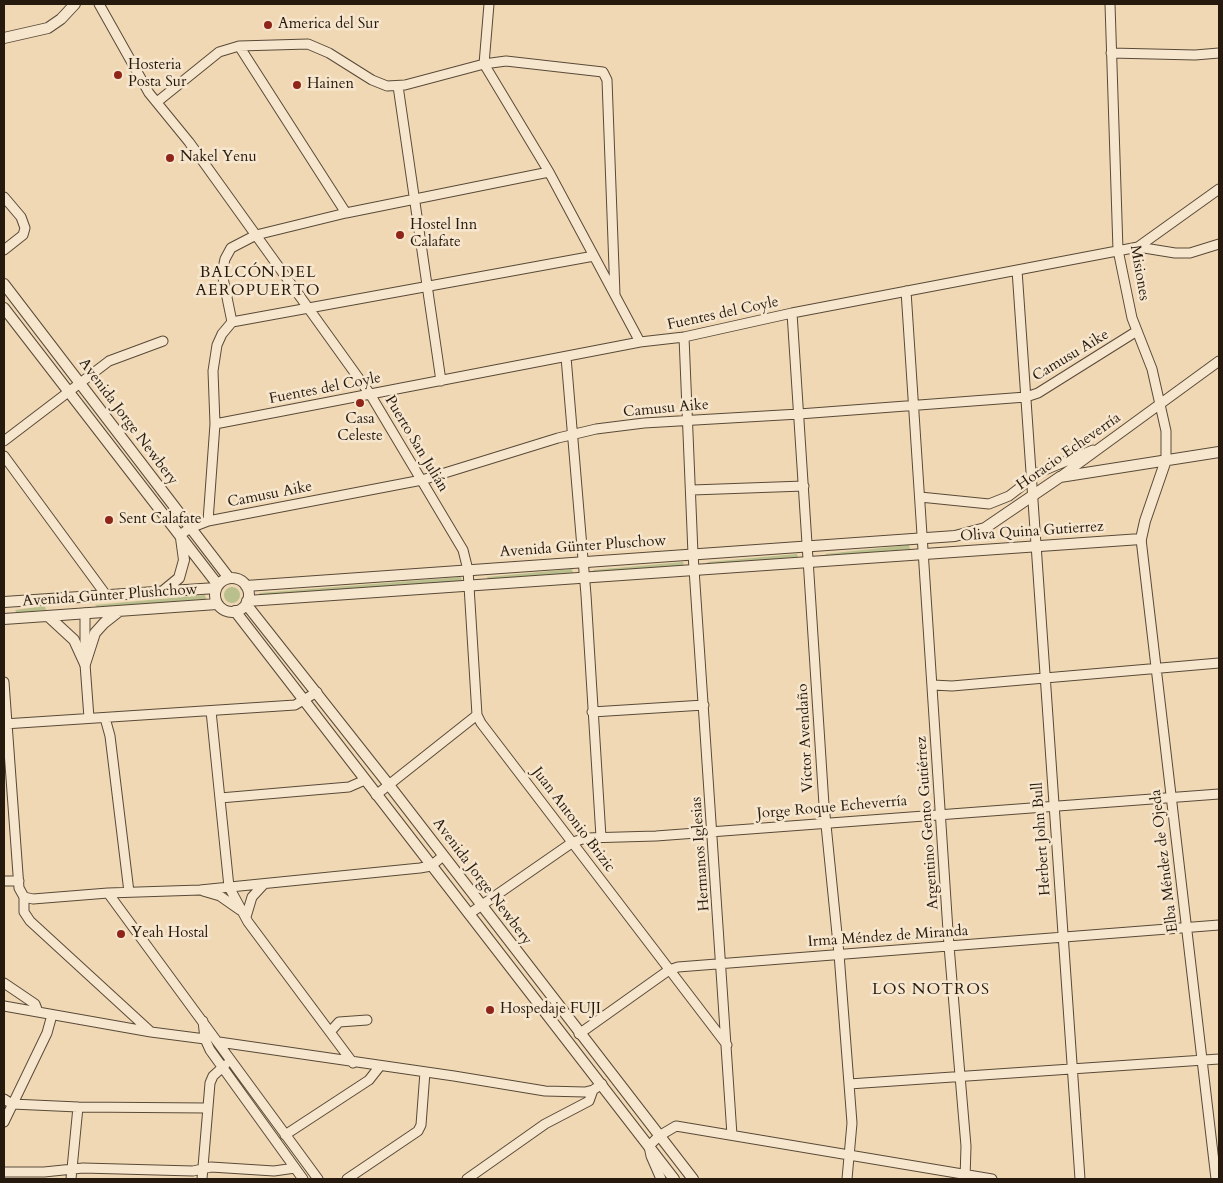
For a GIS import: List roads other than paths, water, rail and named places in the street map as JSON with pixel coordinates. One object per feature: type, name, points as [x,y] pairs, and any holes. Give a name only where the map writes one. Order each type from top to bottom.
[{"type":"street","points":[[4,38],[48,28],[61,19],[76,4]]},
{"type":"street","name":"Puerto San Julián","points":[[99,4],[139,76],[157,102],[189,142],[370,394],[463,550],[468,570],[468,586]]},
{"type":"street","points":[[489,4],[484,64],[549,172],[640,342]]},
{"type":"street","name":"Misiones","points":[[1110,4],[1118,250],[1132,318],[1150,361],[1166,431],[1166,460],[1145,521],[1142,539]]},
{"type":"street","points":[[157,102],[219,52],[239,46],[308,44],[329,53],[378,83],[398,86],[484,64],[518,61],[603,72],[607,80],[615,295]]},
{"type":"street","points":[[239,46],[346,212]]},
{"type":"street","points":[[1111,53],[1195,55],[1219,53]]},
{"type":"street","points":[[398,86],[441,381]]},
{"type":"street","points":[[232,322],[222,273],[225,259],[231,248],[256,235],[346,212],[549,172]]},
{"type":"street","name":"Fuentes del Coyle","points":[[215,424],[640,342],[684,337],[792,313],[1138,247],[1219,189]]},
{"type":"street","points":[[4,197],[26,228],[23,235],[4,250]]},
{"type":"street","points":[[1138,247],[1175,253],[1190,253],[1219,244]]},
{"type":"street","points":[[208,521],[215,424],[213,371],[217,344],[222,334],[232,322],[594,256]]},
{"type":"street","name":"Herbert John Bull","points":[[1017,270],[1080,1179]]},
{"type":"street","name":"Avenida Jorge Newbery","points":[[5,289],[80,383],[229,578]]},
{"type":"street","name":"Argentino Gento Gutiérrez","points":[[906,291],[949,946],[966,1158],[965,1177]]},
{"type":"street","name":"Avenida Jorge Newbery","points":[[4,308],[180,535],[217,587]]},
{"type":"street","name":"Víctor Avendaño","points":[[792,313],[826,824],[839,954],[853,1135],[847,1179]]},
{"type":"street","name":"Camusu Aike","points":[[180,535],[190,528],[208,521],[422,480],[572,434],[644,423],[799,414],[1026,397],[1038,393],[1137,331]]},
{"type":"street","name":"Hermanos Iglesias","points":[[684,337],[692,490],[693,554],[722,962],[732,1135]]},
{"type":"street","points":[[4,441],[109,361],[163,341]]},
{"type":"street","points":[[566,356],[582,578],[586,595],[601,837]]},
{"type":"street","name":"Horacio Echeverría","points":[[923,538],[975,532],[995,522],[1219,361]]},
{"type":"street","points":[[920,497],[989,504],[1009,496],[1051,467],[1101,447]]},
{"type":"street","points":[[1060,477],[1219,452]]},
{"type":"street","points":[[4,456],[106,595]]},
{"type":"street","points":[[692,490],[804,486]]},
{"type":"street","points":[[162,592],[178,578],[184,560],[180,535]]},
{"type":"street","name":"Avenida Günter Pluschow","points":[[246,586],[923,538]]},
{"type":"street","name":"Oliva Quina Gutierrez","points":[[924,555],[1142,539]]},
{"type":"street","name":"Elba Méndez de Ojeda","points":[[1142,539],[1216,1179]]},
{"type":"street","name":"Avenida Günter Pluschow","points":[[247,602],[924,555]]},
{"type":"street","points":[[229,578],[239,580],[246,586],[247,602],[235,612],[225,610],[217,604],[215,596],[217,587],[229,578]]},
{"type":"street","points":[[376,795],[477,715],[468,586]]},
{"type":"street","name":"Avenida Gunter Plushchow","points":[[4,602],[217,587]]},
{"type":"street","points":[[84,597],[87,599],[88,606],[84,613],[89,718]]},
{"type":"street","points":[[58,598],[53,607],[59,615]]},
{"type":"street","name":"Avenida Jorge Newbery","points":[[247,602],[390,785],[579,1034],[693,1179]]},
{"type":"street","name":"Avenida Gunter Plushchow","points":[[4,619],[217,604]]},
{"type":"street","points":[[85,664],[95,634],[104,622],[120,611]]},
{"type":"street","name":"Avenida Jorge Newbery","points":[[235,612],[674,1179]]},
{"type":"street","points":[[48,616],[74,640],[85,664]]},
{"type":"street","points":[[933,685],[952,686],[1156,670],[1219,663]]},
{"type":"street","points":[[4,682],[9,881],[24,897],[24,912],[30,921],[151,1032]]},
{"type":"street","points":[[5,724],[295,705],[304,702],[317,692]]},
{"type":"street","points":[[592,712],[704,705]]},
{"type":"street","points":[[212,711],[229,887],[244,915],[353,1062]]},
{"type":"street","name":"Juan Antonio Brizic","points":[[477,715],[727,1044]]},
{"type":"street","points":[[104,718],[110,736],[128,892]]},
{"type":"street","points":[[220,798],[349,787],[364,780]]},
{"type":"street","name":"Jorge Roque Echeverría","points":[[469,914],[573,842],[601,837],[713,832],[1219,794]]},
{"type":"street","points":[[24,897],[33,899],[108,893],[200,890],[431,866],[443,856]]},
{"type":"street","points":[[244,915],[255,891],[264,883]]},
{"type":"street","points":[[200,890],[220,896],[244,915]]},
{"type":"street","points":[[108,893],[318,1179]]},
{"type":"street","name":"Irma Méndez de Miranda","points":[[579,1034],[669,970],[678,967],[722,962],[1062,938],[1219,924]]},
{"type":"street","points":[[4,983],[35,1004],[38,1012]]},
{"type":"street","points":[[4,1006],[151,1032],[205,1039]]},
{"type":"street","points":[[4,1122],[47,1033],[52,1015]]},
{"type":"street","points":[[203,1020],[205,1039],[222,1067],[303,1179]]},
{"type":"street","points":[[330,1032],[339,1022],[367,1020]]},
{"type":"street","points":[[219,1042],[550,1092],[593,1090],[602,1084]]},
{"type":"street","points":[[849,1084],[1219,1059]]},
{"type":"street","points":[[202,1179],[211,1079],[231,1060]]},
{"type":"street","points":[[285,1135],[369,1080],[380,1066]]},
{"type":"street","points":[[347,1179],[418,1131],[421,1126],[425,1072]]},
{"type":"street","points":[[467,1179],[545,1124],[589,1101],[593,1090]]},
{"type":"street","points":[[4,1100],[12,1104],[78,1107],[207,1108]]},
{"type":"street","points":[[71,1179],[78,1107]]},
{"type":"street","points":[[662,1179],[651,1156],[649,1146],[659,1136],[676,1126],[965,1177],[992,1179]]},
{"type":"street","points":[[4,1172],[44,1172],[72,1168],[193,1171],[211,1167],[274,1171],[294,1168]]},
{"type":"place","name":"America del Sur","points":[[268,25]]},
{"type":"place","name":"Hosteria Posta Sur","points":[[118,75]]},
{"type":"place","name":"Hainen","points":[[297,85]]},
{"type":"place","name":"Nakel Yenu","points":[[170,158]]},
{"type":"place","name":"Hostel Inn Calafate","points":[[400,235]]},
{"type":"place","name":"Casa Celeste","points":[[360,403]]},
{"type":"place","name":"Sent Calafate","points":[[109,520]]},
{"type":"place","name":"Yeah Hostal","points":[[121,934]]},
{"type":"place","name":"Hospedaje FUJI","points":[[490,1010]]},
{"type":"district","name":"BALCÓN DEL AEROPUERTO","points":[[258,282]]},
{"type":"district","name":"LOS NOTROS","points":[[931,990]]}]
